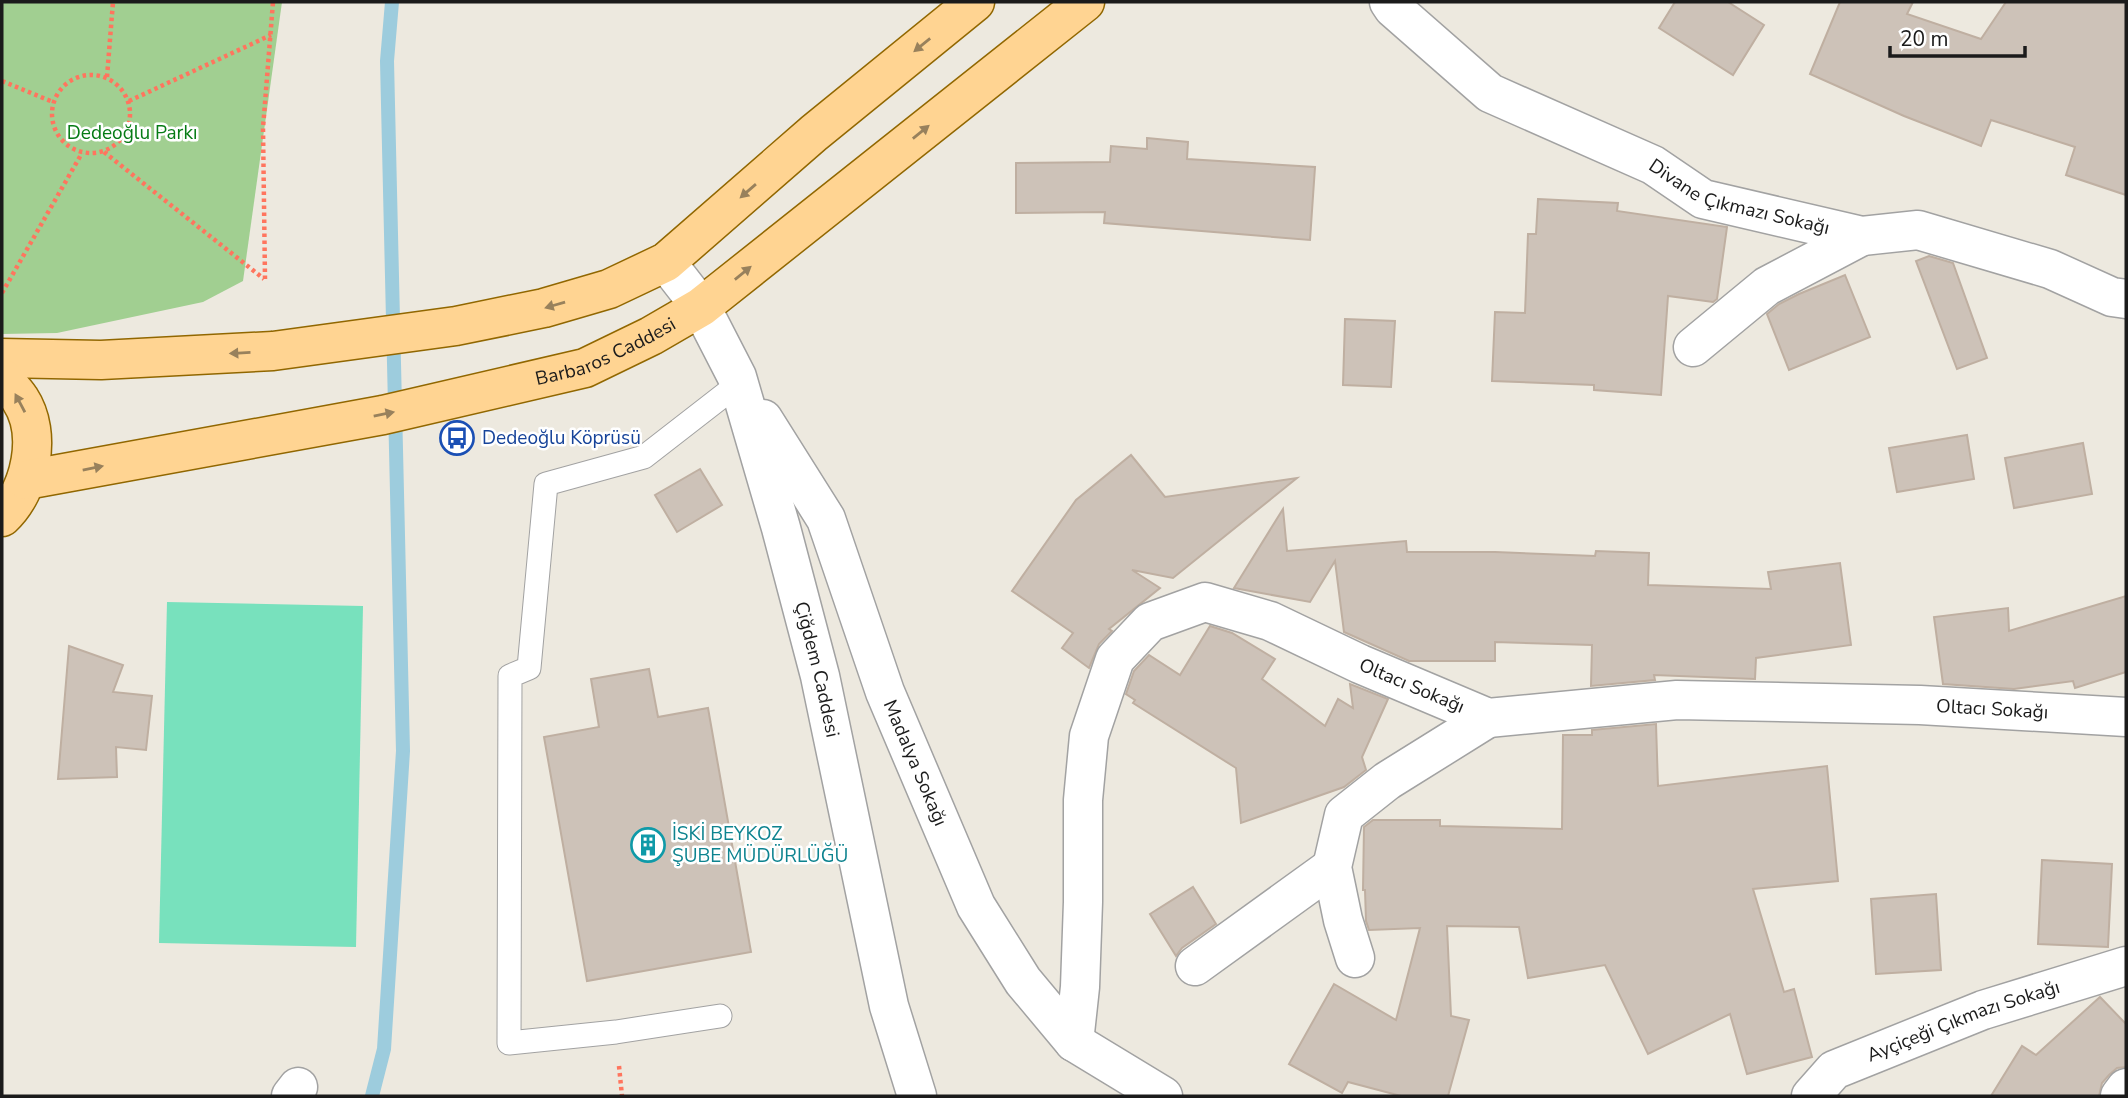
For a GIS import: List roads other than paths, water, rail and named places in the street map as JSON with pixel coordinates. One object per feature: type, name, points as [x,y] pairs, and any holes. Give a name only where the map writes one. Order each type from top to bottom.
[{"type":"main road","points":[[2,358],[101,360],[273,351],[456,326],[544,308],[609,289],[666,262],[814,133],[975,2]]},
{"type":"main road","name":"Barbaros Caddesi","points":[[26,480],[383,415],[585,368],[651,336],[701,307],[1084,2]]},
{"type":"main road","points":[[2,378],[21,401],[30,426],[32,453],[26,480],[2,546]]},
{"type":"main road","points":[[2,517],[10,509],[26,480]]},
{"type":"street","name":"Divane Çıkmazı Sokağı","points":[[1389,2],[1490,93],[1653,165],[1703,199],[1861,236],[1918,230],[2050,269],[2112,297],[2126,299]]},
{"type":"street","points":[[1693,347],[1767,286],[1861,236]]},
{"type":"street","name":"Çiğdem Caddesi","points":[[666,262],[701,307],[738,381],[820,676],[889,1006],[917,1096]]},
{"type":"street","name":"Madalya Sokağı","points":[[738,381],[825,519],[885,692],[976,906],[1023,981],[1074,1042],[1163,1096]]},
{"type":"street","name":"Oltacı Sokağı","points":[[1074,1042],[1080,987],[1083,800],[1089,736],[1115,659],[1150,622],[1205,603],[1270,621],[1360,664],[1488,718],[1677,699],[1920,705],[2126,717]]},
{"type":"street","points":[[1355,958],[1343,920],[1332,867],[1344,815],[1387,781],[1488,718]]},
{"type":"street","points":[[1195,966],[1332,867]]},
{"type":"street","name":"Ayçiçeği Çıkmazı Sokağı","points":[[1811,1096],[1833,1070],[1983,1010],[2126,966]]},
{"type":"street","points":[[2120,1096],[2126,1088]]},
{"type":"lane","points":[[720,1016],[509,1043],[510,676],[529,668],[546,484],[644,457],[738,381]]},
{"type":"waterway","points":[[372,1096],[384,1049],[403,751],[387,61],[392,2]]},
{"type":"place","name":"Dedeoğlu Köprüsü","points":[[457,438]]},
{"type":"place","name":"İSKİ BEYKOZ ŞUBE MÜDÜRLÜĞÜ","points":[[648,845]]},
{"type":"park label","name":"Dedeoğlu Parkı","points":[[132,133]]}]
